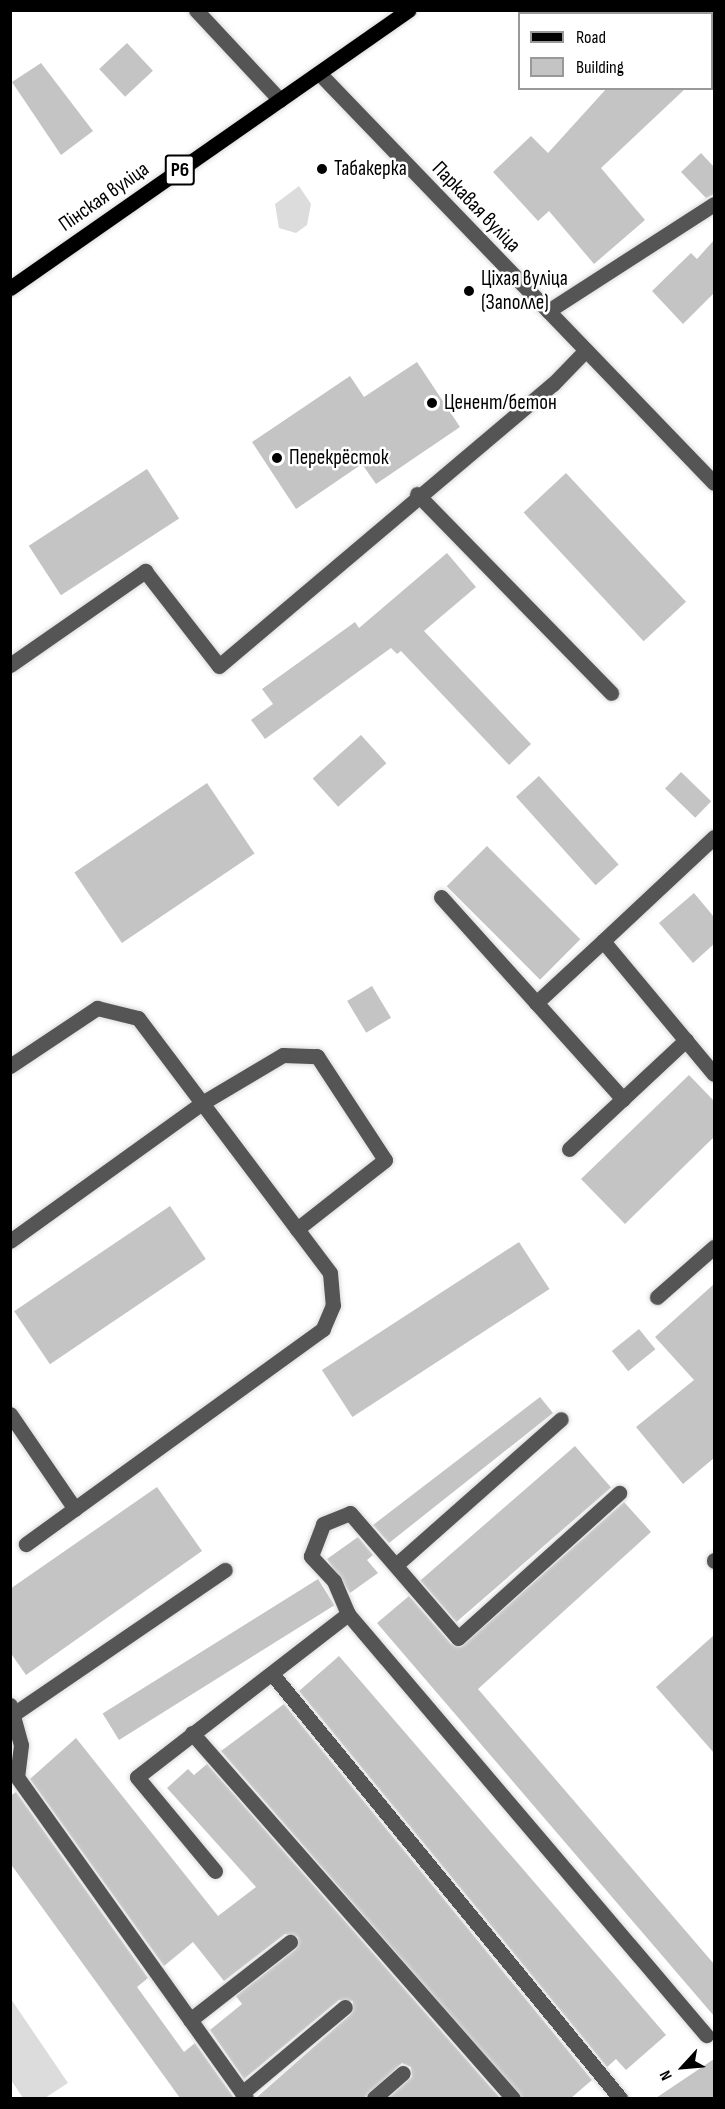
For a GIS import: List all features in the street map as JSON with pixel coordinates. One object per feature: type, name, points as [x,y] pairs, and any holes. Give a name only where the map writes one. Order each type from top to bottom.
[{"type":"main road","name":"Р6","points":[[280,100],[409,10]]},
{"type":"main road","name":"Пінская вуліца","points":[[10,288],[280,100]]},
{"type":"street","points":[[196,10],[280,100]]},
{"type":"street","name":"Паркавая вуліца","points":[[319,74],[714,483]]},
{"type":"street","points":[[548,311],[714,204]]},
{"type":"street","points":[[10,665],[145,572],[219,666],[417,494],[553,384],[586,350]]},
{"type":"street","points":[[417,494],[611,693]]},
{"type":"street","points":[[536,1003],[714,837]]},
{"type":"street","points":[[441,897],[623,1099]]},
{"type":"street","points":[[603,941],[714,1074]]},
{"type":"street","points":[[10,1066],[97,1008],[118,1010],[138,1018],[330,1273],[333,1305],[323,1329],[26,1544]]},
{"type":"street","points":[[569,1149],[686,1040]]},
{"type":"street","points":[[10,1241],[202,1103],[283,1055],[317,1056],[385,1160],[297,1229]]},
{"type":"street","points":[[657,1297],[714,1247]]},
{"type":"street","points":[[10,1414],[75,1509]]},
{"type":"street","points":[[396,1565],[561,1419]]},
{"type":"street","points":[[619,1493],[458,1638],[350,1513],[323,1524],[311,1556],[334,1581],[348,1614],[706,2035]]},
{"type":"street","points":[[225,1570],[13,1709],[21,1745],[17,1778],[244,2096],[345,2007]]},
{"type":"street","points":[[215,1871],[137,1777],[192,1732],[273,1675],[348,1614]]},
{"type":"street","points":[[273,1675],[620,2098]]},
{"type":"street","points":[[192,1732],[513,2098]]},
{"type":"street","points":[[190,2020],[290,1942]]},
{"type":"street","points":[[374,2098],[403,2073]]},
{"type":"shaded area","points":[[299,186],[311,204],[307,225],[296,233],[279,228],[275,204]]},
{"type":"shaded area","points":[[11,1999],[68,2083],[45,2098],[23,2098],[11,2080]]},
{"type":"building","points":[[127,43],[153,71],[125,97],[99,69]]},
{"type":"building","points":[[41,63],[93,131],[61,155],[12,82]]},
{"type":"building","points":[[605,90],[684,90],[601,168],[645,220],[594,264],[549,211],[538,221],[493,172],[531,136],[548,153]]},
{"type":"building","points":[[701,153],[714,167],[714,194],[706,198],[681,172]]},
{"type":"building","points":[[714,240],[714,293],[683,324],[652,291],[691,253],[697,259]]},
{"type":"building","points":[[417,362],[460,427],[376,484],[362,464],[296,509],[252,442],[350,376],[364,397]]},
{"type":"building","points":[[147,469],[179,518],[61,595],[29,546]]},
{"type":"building","points":[[566,473],[686,602],[644,641],[524,513]]},
{"type":"building","points":[[447,553],[476,587],[424,631],[531,744],[509,765],[401,651],[397,654],[391,648],[265,739],[251,720],[273,704],[262,689],[355,622],[359,628]]},
{"type":"building","points":[[361,735],[386,763],[338,807],[313,778]]},
{"type":"building","points":[[681,772],[711,801],[695,818],[665,789]]},
{"type":"building","points":[[539,776],[619,864],[596,885],[516,797]]},
{"type":"building","points":[[207,783],[255,853],[122,943],[74,872]]},
{"type":"building","points":[[487,846],[580,939],[540,980],[447,886]]},
{"type":"building","points":[[694,893],[714,917],[714,944],[693,963],[659,923]]},
{"type":"building","points":[[372,986],[391,1018],[366,1033],[347,1001]]},
{"type":"building","points":[[689,1075],[714,1101],[714,1137],[625,1224],[581,1179]]},
{"type":"building","points":[[170,1206],[206,1259],[50,1364],[14,1311]]},
{"type":"building","points":[[519,1242],[549,1289],[352,1417],[322,1370]]},
{"type":"building","points":[[714,1284],[714,1458],[683,1484],[636,1427],[694,1380],[655,1337]]},
{"type":"building","points":[[639,1329],[655,1349],[628,1371],[612,1351]]},
{"type":"building","points":[[540,1397],[553,1413],[389,1543],[373,1525]]},
{"type":"building","points":[[575,1446],[611,1488],[456,1622],[420,1580]]},
{"type":"building","points":[[157,1487],[202,1551],[26,1675],[10,1652],[10,1589]]},
{"type":"building","points":[[624,1502],[651,1532],[478,1689],[714,1964],[714,2016],[377,1623],[409,1596],[451,1644],[461,1647]]},
{"type":"building","points":[[358,1537],[373,1555],[367,1560],[378,1573],[350,1593],[327,1559]]},
{"type":"building","points":[[318,1579],[334,1605],[119,1740],[103,1714]]},
{"type":"building","points":[[714,1635],[714,1753],[656,1687]]},
{"type":"building","points":[[339,1656],[666,2035],[626,2070],[616,2059],[607,2067],[299,1691]]},
{"type":"building","points":[[284,1704],[592,2080],[571,2098],[522,2098],[221,1751]]},
{"type":"building","points":[[76,1738],[218,1916],[256,1887],[167,1788],[188,1769],[194,1775],[207,1764],[500,2098],[388,2098],[412,2077],[411,2067],[402,2063],[364,2098],[256,2098],[351,2014],[353,2001],[339,2000],[244,2079],[210,2030],[242,2004],[236,1996],[296,1949],[298,1937],[285,1934],[224,1981],[193,1942],[164,1966],[30,1779]]},
{"type":"building","points":[[16,1792],[148,1978],[137,1987],[184,2052],[195,2043],[234,2098],[180,2098],[10,1863],[10,1796]]},
{"type":"building","points":[[714,2059],[714,2098],[656,2098]]},
{"type":"place","name":"Табакерка","points":[[322,169]]},
{"type":"place","name":"Ціхая вуліца (Заполле)","points":[[469,291]]},
{"type":"place","name":"Ценент/бетон","points":[[432,403]]},
{"type":"place","name":"Перекрёсток","points":[[277,458]]}]
